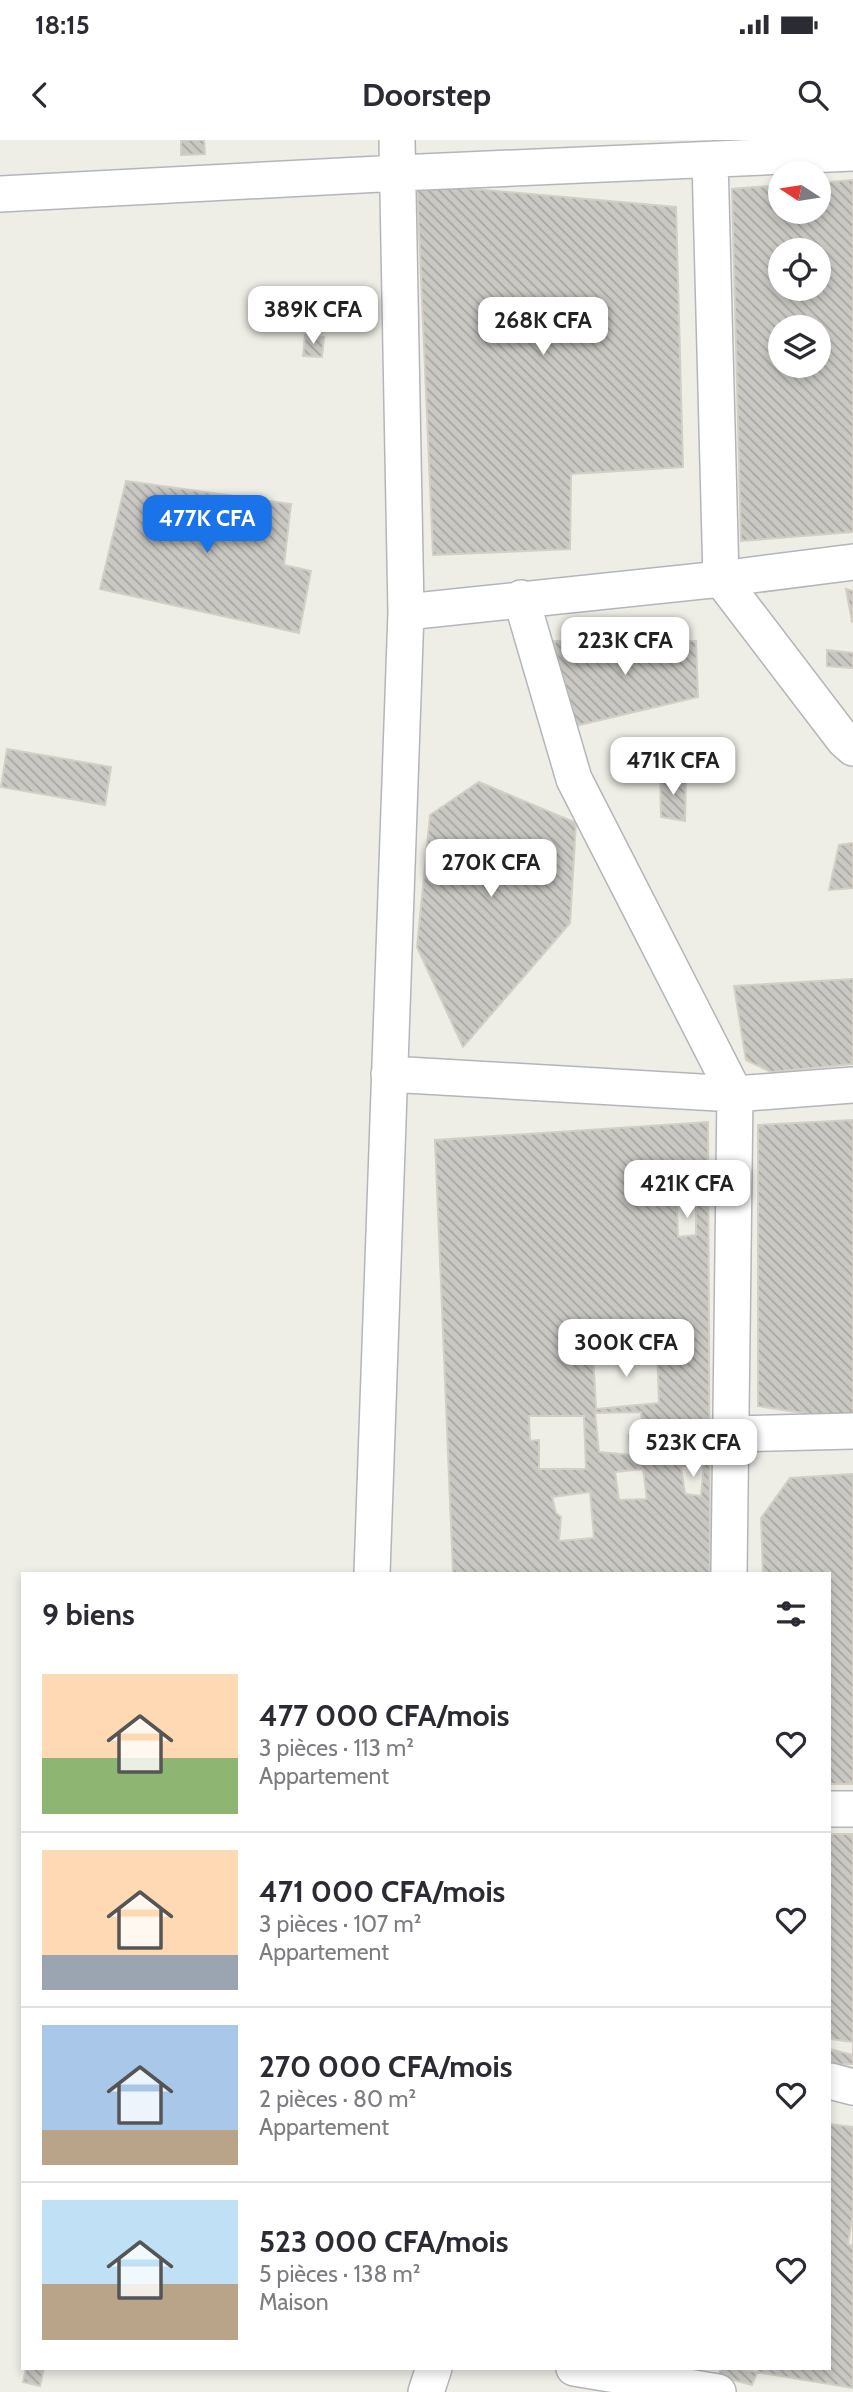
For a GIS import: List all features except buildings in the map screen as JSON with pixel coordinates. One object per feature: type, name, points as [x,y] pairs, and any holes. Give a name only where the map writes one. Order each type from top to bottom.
[{"type":"street","points":[[0,194],[398,156],[710,160],[853,153]]},
{"type":"street","points":[[372,1572],[406,612],[398,156]]},
{"type":"street","points":[[710,160],[721,579],[844,740],[853,748]]},
{"type":"street","points":[[406,612],[721,579],[853,562]]},
{"type":"street","points":[[521,598],[574,779],[735,1094],[729,1572]]},
{"type":"street","points":[[389,1074],[735,1094],[853,1085]]},
{"type":"street","points":[[730,1434],[853,1431]]},
{"type":"street","points":[[831,1809],[853,1809]]},
{"type":"street","points":[[831,2081],[853,2087]]},
{"type":"street","points":[[426,2392],[433,2370]]},
{"type":"street","points":[[586,2370],[718,2392]]}]
